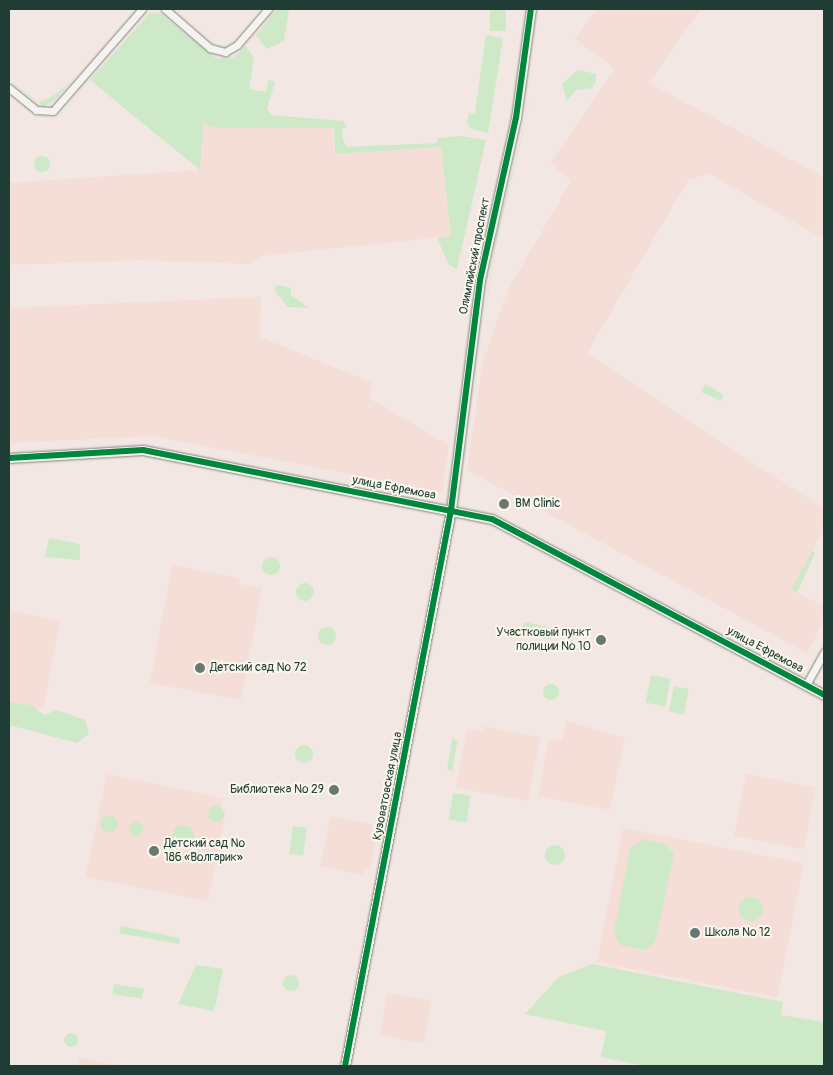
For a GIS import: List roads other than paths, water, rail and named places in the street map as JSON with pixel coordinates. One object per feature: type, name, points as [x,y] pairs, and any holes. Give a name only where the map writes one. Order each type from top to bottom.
[{"type":"street","points":[[9,88],[36,110],[47,112],[58,107],[142,9]]},
{"type":"street","points":[[165,9],[210,48],[225,52],[237,45],[268,9]]},
{"type":"street","name":"Олимпийский проспект","points":[[451,510],[480,280],[516,118],[531,9]]},
{"type":"street","name":"улица Ефремова","points":[[9,458],[143,450],[451,510],[513,527],[824,695]]},
{"type":"street","name":"Кузоватовская улица","points":[[345,1066],[451,510]]},
{"type":"street","points":[[806,685],[824,652]]},
{"type":"place","name":"BM Clinic","points":[[504,504]]},
{"type":"place","name":"Участковый пункт полиции № 10","points":[[601,640]]},
{"type":"place","name":"Детский сад № 72","points":[[200,668]]},
{"type":"place","name":"Библиотека № 29","points":[[334,790]]},
{"type":"place","name":"Детский сад № 186 «Волгарик»","points":[[154,851]]},
{"type":"place","name":"Школа № 12","points":[[695,933]]}]
